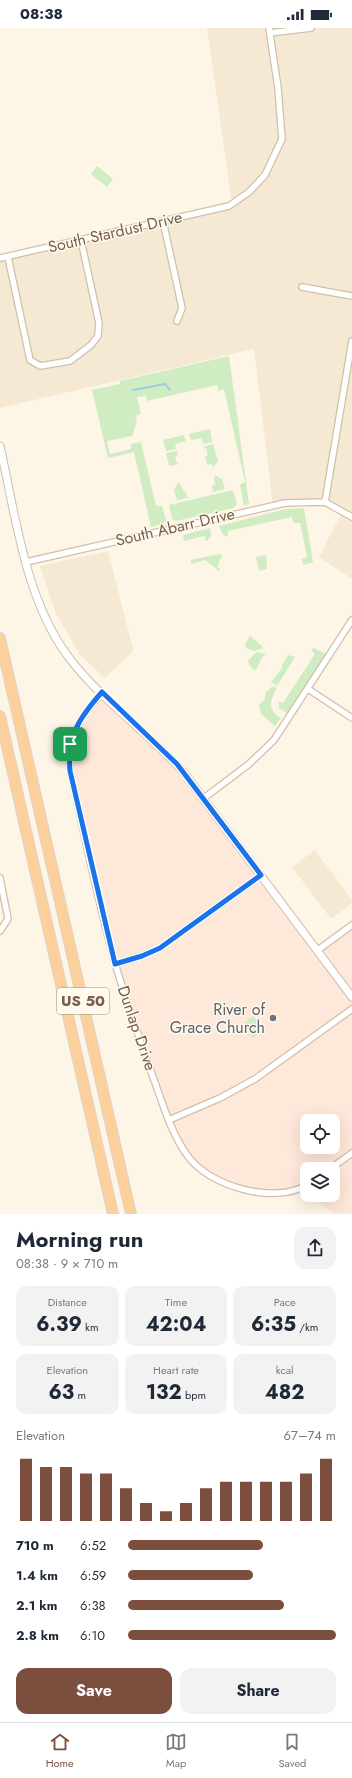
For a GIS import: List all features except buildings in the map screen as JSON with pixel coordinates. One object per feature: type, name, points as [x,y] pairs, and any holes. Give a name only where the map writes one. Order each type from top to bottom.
[{"type":"highway","name":"US 50","points":[[0,638],[132,1214]]},
{"type":"highway","name":"US 50","points":[[0,716],[113,1214]]},
{"type":"highway","points":[[128,1200],[139,1214]]},
{"type":"street","points":[[270,30],[311,28]]},
{"type":"street","name":"South Stardust Drive","points":[[0,258],[229,206],[250,192],[265,175],[282,139],[278,88],[270,30]]},
{"type":"street","points":[[163,221],[182,308],[177,321]]},
{"type":"street","points":[[8,257],[30,360],[40,366],[70,361],[91,345],[98,336],[99,323],[81,240]]},
{"type":"street","points":[[302,287],[352,296]]},
{"type":"street","points":[[352,341],[325,502],[352,517]]},
{"type":"street","points":[[0,446],[26,562],[39,603],[52,632],[75,665],[171,758],[204,798],[352,997]]},
{"type":"street","name":"South Abarr Drive","points":[[26,562],[268,507],[302,502],[325,502]]},
{"type":"street","points":[[204,798],[249,764],[267,748],[284,727],[352,620]]},
{"type":"street","points":[[308,689],[352,718]]},
{"type":"street","name":"Dunlap Drive","points":[[102,692],[89,707],[73,732],[69,757],[70,771],[115,964],[169,1120],[189,1158],[202,1170],[226,1183],[250,1190],[272,1194],[289,1193],[300,1188]]},
{"type":"street","points":[[115,964],[142,956],[160,948],[261,875]]},
{"type":"street","points":[[0,878],[8,919],[2,930]]},
{"type":"street","points":[[318,950],[352,925]]},
{"type":"street","points":[[169,1120],[225,1096],[255,1079],[352,1009]]},
{"type":"street","points":[[340,1162],[352,1153]]},
{"type":"shaded area","points":[[207,28],[352,28],[352,579],[319,557],[342,512],[325,502],[273,506],[254,349],[0,408],[0,258],[232,204]]},
{"type":"shaded area","points":[[108,551],[133,649],[131,653],[105,678],[80,655],[55,612],[40,566]]},
{"type":"shaded area","points":[[102,693],[163,750],[318,950],[352,925],[352,1214],[335,1214],[318,1202],[340,1202],[340,1162],[300,1162],[300,1189],[267,1194],[226,1183],[197,1166],[176,1136],[115,964],[70,771],[73,732]]},
{"type":"shaded area","points":[[315,850],[352,900],[352,903],[331,919],[292,867]]},
{"type":"green space","points":[[97,166],[113,179],[107,187],[91,174]]},
{"type":"green space","points":[[229,356],[249,504],[244,506],[240,485],[245,482],[224,389],[219,391],[217,385],[147,401],[146,396],[137,397],[141,414],[135,416],[137,421],[132,436],[107,441],[110,454],[131,449],[131,444],[141,442],[156,506],[162,506],[166,520],[163,524],[151,527],[134,452],[108,458],[92,390],[120,384],[120,381]]},
{"type":"green space","points":[[210,429],[212,442],[204,444],[201,438],[191,440],[189,434]]},
{"type":"green space","points":[[184,435],[186,441],[175,444],[176,449],[166,451],[163,440]]},
{"type":"green space","points":[[213,444],[218,461],[213,468],[212,464],[207,465],[205,456],[208,456],[206,448],[204,449],[203,447]]},
{"type":"green space","points":[[177,451],[178,455],[175,456],[177,463],[180,464],[169,466],[166,453]]},
{"type":"green space","points":[[214,475],[222,479],[225,489],[209,493],[213,491],[212,485],[215,485]]},
{"type":"green space","points":[[179,482],[184,492],[186,491],[187,497],[192,497],[177,500],[174,490]]},
{"type":"green space","points":[[233,490],[237,504],[234,508],[176,521],[172,519],[169,505],[175,503],[176,506],[177,503]]},
{"type":"green space","points":[[304,508],[313,562],[304,565],[301,559],[307,557],[300,523],[293,523],[292,517],[228,531],[228,537],[223,535],[219,526],[286,509]]},
{"type":"green space","points":[[210,528],[211,536],[207,541],[204,536],[184,541],[183,535]]},
{"type":"green space","points":[[219,554],[223,555],[217,567],[220,569],[219,571],[205,560],[191,564],[191,560]]},
{"type":"green space","points":[[266,555],[267,569],[259,571],[256,557]]},
{"type":"green space","points":[[250,636],[262,646],[262,649],[254,651],[246,648],[245,644]]},
{"type":"green space","points":[[314,648],[326,654],[287,713],[279,708],[278,702],[283,703],[315,654],[311,650]]},
{"type":"green space","points":[[256,652],[266,655],[263,656],[255,671],[250,666],[248,661]]},
{"type":"green space","points":[[288,655],[295,657],[277,686],[271,682],[282,668],[281,667]]},
{"type":"green space","points":[[273,686],[277,688],[271,701],[272,708],[273,711],[281,718],[275,726],[261,714],[259,705],[264,700],[266,692]]},
{"type":"green space","points":[[253,1016],[264,1030],[253,1038],[243,1024]]},
{"type":"waterway","points":[[133,390],[165,384],[170,390]]},
{"type":"place","name":"River of Grace Church","points":[[273,1018]]},
{"type":"route","points":[[102,692],[163,750],[192,781],[261,875],[160,948],[142,956],[115,964],[70,771],[70,744],[73,732],[80,719],[102,692]]}]
